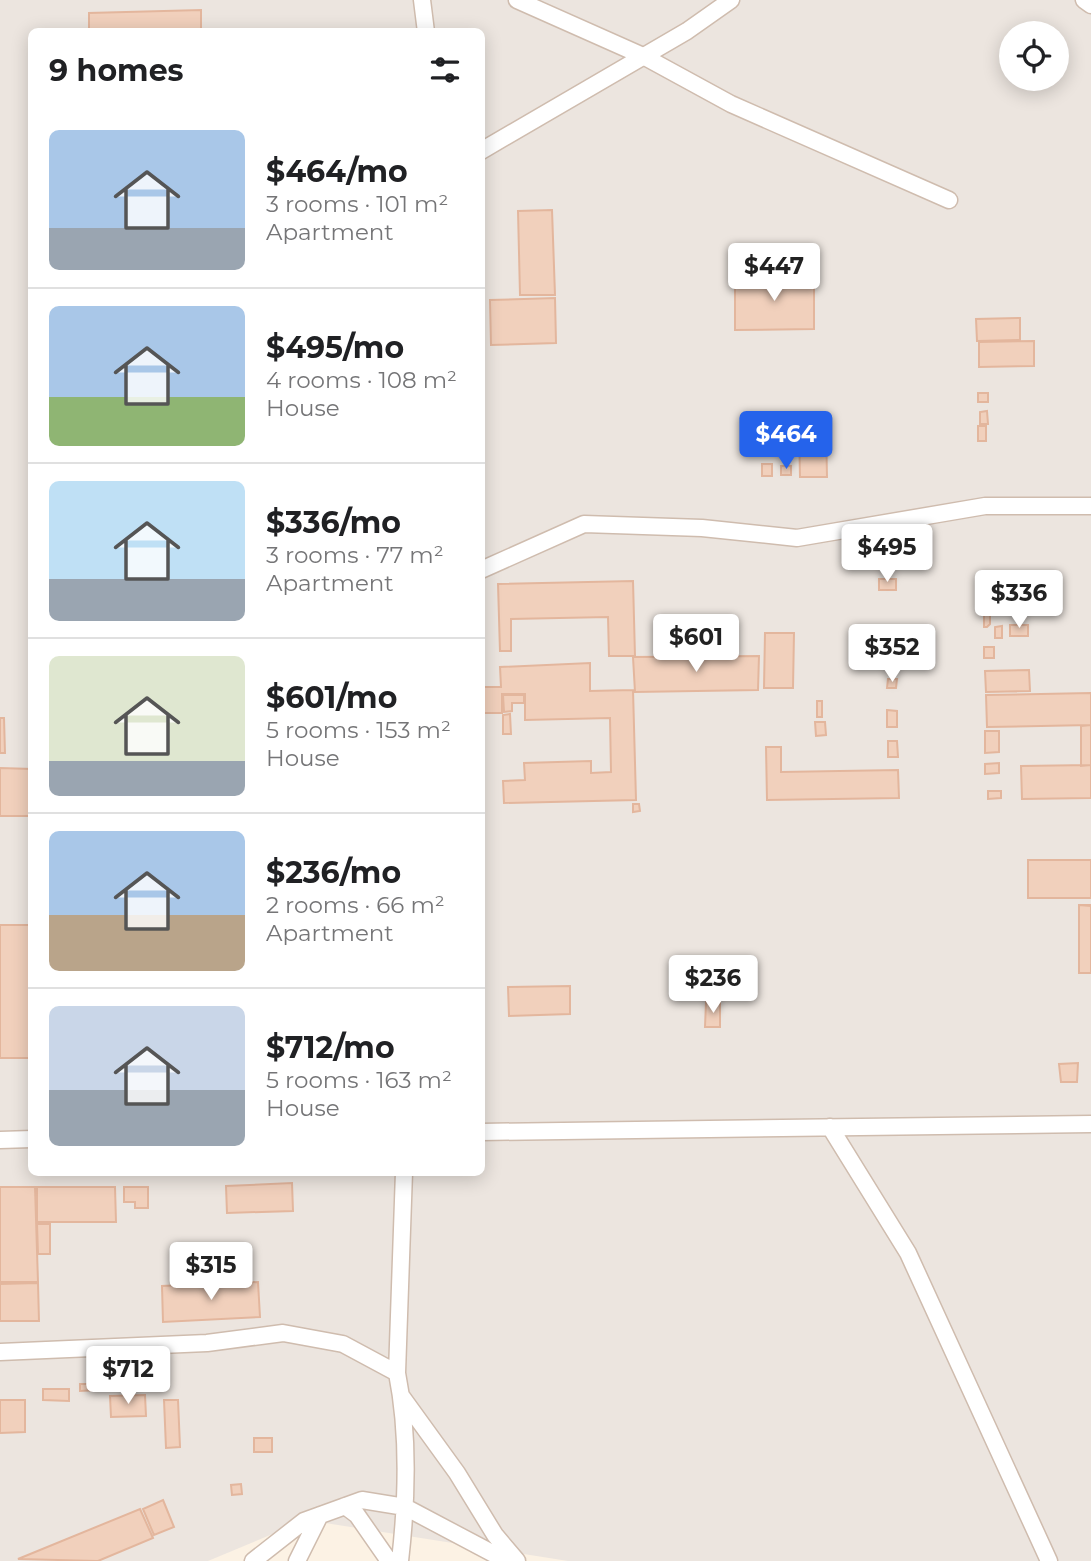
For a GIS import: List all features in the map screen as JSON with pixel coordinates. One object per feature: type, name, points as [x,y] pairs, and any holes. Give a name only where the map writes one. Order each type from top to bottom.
[{"type":"street","points":[[422,0],[426,28]]},
{"type":"street","points":[[517,0],[643,56],[731,104],[949,200]]},
{"type":"street","points":[[485,149],[643,56],[731,0]]},
{"type":"street","points":[[1084,0],[1091,5]]},
{"type":"street","points":[[485,568],[584,524],[702,528],[797,538],[985,506],[1091,506]]},
{"type":"street","points":[[485,1132],[1091,1124]]},
{"type":"street","points":[[830,1127],[908,1253],[1049,1561]]},
{"type":"street","points":[[0,1140],[28,1139]]},
{"type":"street","points":[[400,1561],[405,1507],[402,1397],[397,1373],[404,1176]]},
{"type":"street","points":[[0,1352],[207,1343],[283,1333],[343,1345],[397,1373]]},
{"type":"street","points":[[402,1397],[457,1474],[495,1535],[517,1561]]},
{"type":"street","points":[[253,1561],[304,1521],[362,1500],[405,1507],[507,1561]]},
{"type":"street","points":[[345,1506],[357,1515],[389,1561]]},
{"type":"street","points":[[297,1561],[320,1515]]},
{"type":"shaded area","points":[[0,0],[1091,0],[1091,1561],[568,1561],[306,1520],[208,1561],[0,1561]]},
{"type":"building","points":[[201,10],[201,28],[89,28],[89,13]]},
{"type":"building","points":[[552,210],[555,295],[520,295],[518,211]]},
{"type":"building","points":[[735,276],[814,276],[814,329],[735,330]]},
{"type":"building","points":[[555,298],[556,343],[491,345],[490,300]]},
{"type":"building","points":[[1020,318],[1020,340],[977,341],[976,319]]},
{"type":"building","points":[[1034,341],[1034,366],[979,367],[979,342]]},
{"type":"building","points":[[978,393],[988,393],[988,402],[978,402]]},
{"type":"building","points":[[987,411],[988,424],[980,424],[980,412]]},
{"type":"building","points":[[978,426],[986,426],[986,441],[978,441]]},
{"type":"building","points":[[826,427],[827,477],[800,477],[799,428]]},
{"type":"building","points":[[762,464],[772,464],[772,476],[762,476]]},
{"type":"building","points":[[781,466],[791,466],[791,475],[781,475]]},
{"type":"building","points":[[879,579],[896,579],[896,590],[879,590]]},
{"type":"building","points":[[633,581],[635,656],[609,656],[608,617],[511,619],[511,651],[500,651],[498,584]]},
{"type":"building","points":[[1027,581],[1027,592],[1008,593],[1008,582]]},
{"type":"building","points":[[984,615],[990,615],[990,624],[987,627],[984,627]]},
{"type":"building","points":[[1010,625],[1028,625],[1028,636],[1010,636]]},
{"type":"building","points":[[1002,626],[1002,638],[995,638],[995,627]]},
{"type":"building","points":[[765,633],[794,633],[793,688],[764,688]]},
{"type":"building","points":[[984,647],[994,647],[994,658],[984,658]]},
{"type":"building","points":[[759,656],[758,690],[635,692],[633,657]]},
{"type":"building","points":[[590,663],[590,691],[633,690],[636,800],[504,803],[503,781],[525,780],[524,763],[591,761],[591,773],[611,772],[610,718],[525,720],[525,694],[502,694],[502,713],[485,713],[485,687],[501,687],[500,667]]},
{"type":"building","points":[[1029,670],[1030,691],[986,692],[985,671]]},
{"type":"building","points":[[888,679],[897,679],[896,688],[887,688]]},
{"type":"building","points":[[1091,693],[1091,725],[987,727],[986,695]]},
{"type":"building","points":[[503,695],[524,695],[524,703],[512,703],[512,711],[504,712]]},
{"type":"building","points":[[817,701],[822,701],[822,717],[817,717]]},
{"type":"building","points":[[887,710],[897,711],[897,727],[887,727]]},
{"type":"building","points":[[510,714],[511,734],[503,734],[503,715]]},
{"type":"building","points":[[0,718],[4,718],[5,753],[0,753]]},
{"type":"building","points":[[815,722],[825,722],[826,735],[816,736]]},
{"type":"building","points":[[1091,725],[1091,765],[1081,766],[1081,726]]},
{"type":"building","points":[[985,731],[999,731],[999,752],[985,753]]},
{"type":"building","points":[[888,741],[897,741],[898,757],[888,757]]},
{"type":"building","points":[[766,747],[781,747],[781,772],[898,770],[899,798],[767,800]]},
{"type":"building","points":[[999,763],[999,773],[985,774],[985,764]]},
{"type":"building","points":[[1091,765],[1091,798],[1022,799],[1021,766]]},
{"type":"building","points":[[0,768],[28,769],[28,816],[0,816]]},
{"type":"building","points":[[988,791],[1001,791],[1001,798],[988,799]]},
{"type":"building","points":[[633,804],[639,804],[640,811],[633,812]]},
{"type":"building","points":[[1028,860],[1091,860],[1091,898],[1028,898]]},
{"type":"building","points":[[1079,905],[1091,906],[1091,973],[1079,973]]},
{"type":"building","points":[[1079,905],[1091,905],[1091,973],[1079,973]]},
{"type":"building","points":[[0,925],[28,925],[28,1058],[0,1058]]},
{"type":"building","points":[[570,986],[570,1014],[509,1016],[508,987]]},
{"type":"building","points":[[706,1002],[720,1002],[720,1027],[705,1027]]},
{"type":"building","points":[[1078,1063],[1077,1082],[1061,1082],[1059,1064]]},
{"type":"building","points":[[292,1183],[293,1211],[227,1213],[226,1186]]},
{"type":"building","points":[[0,1187],[35,1187],[38,1282],[0,1282]]},
{"type":"building","points":[[37,1187],[115,1187],[116,1222],[37,1222]]},
{"type":"building","points":[[124,1187],[148,1187],[148,1208],[135,1208],[135,1202],[124,1202]]},
{"type":"building","points":[[37,1224],[50,1224],[50,1254],[38,1254]]},
{"type":"building","points":[[258,1282],[260,1317],[163,1322],[162,1286]]},
{"type":"building","points":[[38,1283],[39,1321],[0,1321],[0,1284]]},
{"type":"building","points":[[80,1384],[98,1384],[98,1390],[80,1391]]},
{"type":"building","points":[[43,1389],[69,1389],[69,1401],[43,1400]]},
{"type":"building","points":[[145,1395],[146,1416],[111,1417],[110,1396]]},
{"type":"building","points":[[0,1400],[25,1400],[25,1432],[0,1433]]},
{"type":"building","points":[[164,1400],[178,1400],[180,1447],[166,1448]]},
{"type":"building","points":[[254,1438],[272,1438],[272,1452],[254,1452]]},
{"type":"building","points":[[241,1484],[242,1494],[232,1495],[231,1485]]},
{"type":"building","points":[[163,1500],[174,1527],[154,1535],[143,1509]]},
{"type":"building","points":[[140,1509],[153,1538],[98,1561],[18,1559]]}]
